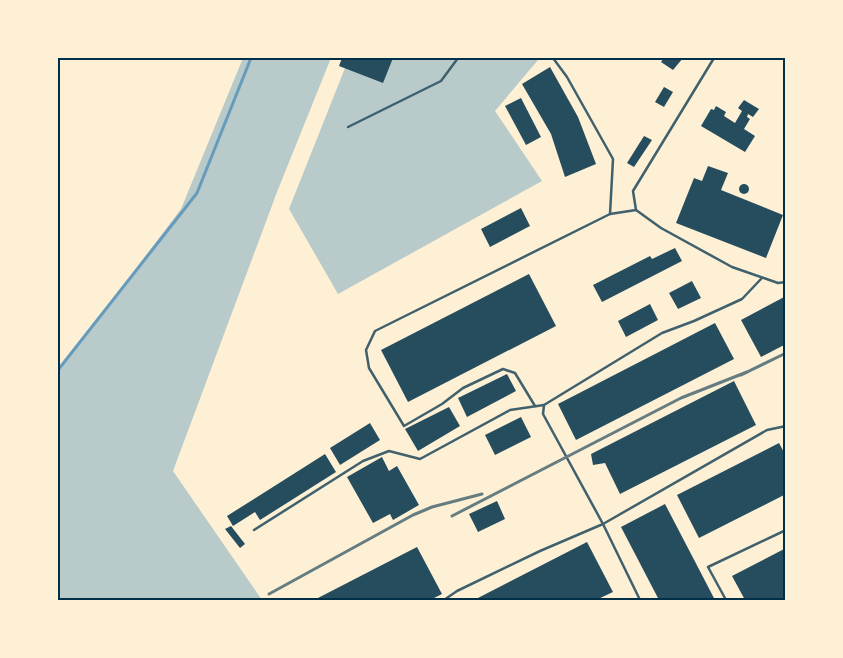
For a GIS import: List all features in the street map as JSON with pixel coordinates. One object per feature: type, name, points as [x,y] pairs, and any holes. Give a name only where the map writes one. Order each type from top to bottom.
[{"type":"lane","points":[[348,127],[441,81],[458,58]]},
{"type":"lane","points":[[553,58],[567,77],[613,159],[610,214]]},
{"type":"lane","points":[[636,210],[633,191],[714,58]]},
{"type":"lane","points":[[535,406],[515,373],[503,369],[463,388],[442,404],[404,426],[369,368],[366,350],[375,331],[610,214],[636,210],[661,228],[732,267],[762,279],[778,283],[786,282]]},
{"type":"lane","points":[[254,530],[363,460],[389,450],[420,458],[510,410],[544,405],[662,333],[742,299],[762,279]]},
{"type":"lane","points":[[544,405],[543,414],[603,524],[640,600]]},
{"type":"lane","points":[[444,600],[457,591],[540,551],[603,524],[767,430],[786,426]]},
{"type":"lane","points":[[726,600],[708,567],[786,530]]},
{"type":"shaded area","points":[[243,58],[331,58],[277,192],[173,471],[262,600],[58,600],[58,371],[181,209]]},
{"type":"shaded area","points":[[349,58],[536,58],[538,60],[495,111],[542,181],[338,294],[289,209]]},
{"type":"building","points":[[342,58],[393,58],[383,83],[339,66]]},
{"type":"building","points":[[664,58],[683,58],[673,70],[661,62]]},
{"type":"building","points":[[550,67],[578,117],[596,164],[565,177],[551,134],[522,84]]},
{"type":"building","points":[[664,87],[673,92],[664,107],[655,102]]},
{"type":"building","points":[[521,98],[541,137],[526,145],[505,106]]},
{"type":"building","points":[[744,100],[759,109],[753,117],[748,114],[747,117],[750,119],[744,129],[755,136],[745,152],[701,126],[711,109],[714,110],[716,106],[726,112],[724,116],[735,123],[742,111],[738,108]]},
{"type":"building","points":[[644,136],[652,140],[634,167],[627,163]]},
{"type":"building","points":[[708,166],[728,173],[721,190],[783,215],[766,258],[676,223],[694,178],[702,181]]},
{"type":"building","points":[[742,184],[746,184],[749,189],[748,193],[742,194],[739,191],[739,187]]},
{"type":"building","points":[[521,208],[530,226],[490,247],[481,229]]},
{"type":"building","points":[[675,248],[682,261],[602,302],[593,285],[650,256],[652,259]]},
{"type":"building","points":[[529,274],[556,326],[408,402],[381,350]]},
{"type":"building","points":[[692,281],[701,298],[678,309],[669,293]]},
{"type":"building","points":[[786,296],[786,344],[761,357],[741,320]]},
{"type":"building","points":[[650,304],[658,320],[626,337],[618,321]]},
{"type":"building","points":[[715,323],[734,359],[576,440],[558,404]]},
{"type":"building","points":[[507,374],[516,391],[467,417],[458,398]]},
{"type":"building","points":[[734,381],[756,425],[620,494],[605,463],[593,465],[591,454]]},
{"type":"building","points":[[449,407],[460,426],[418,451],[405,429]]},
{"type":"building","points":[[521,417],[531,437],[495,455],[485,435]]},
{"type":"building","points":[[370,423],[380,440],[340,465],[330,448]]},
{"type":"building","points":[[779,443],[786,456],[786,494],[699,538],[677,495]]},
{"type":"building","points":[[325,454],[336,472],[260,520],[255,512],[233,526],[227,516]]},
{"type":"building","points":[[382,457],[389,471],[397,466],[419,505],[393,520],[390,514],[373,523],[347,477]]},
{"type":"building","points":[[497,501],[505,519],[478,532],[469,514]]},
{"type":"building","points":[[665,504],[715,600],[659,600],[621,527]]},
{"type":"building","points":[[231,526],[245,544],[240,548],[225,529]]},
{"type":"building","points":[[587,542],[613,592],[596,600],[474,600]]},
{"type":"building","points":[[417,547],[442,594],[430,600],[314,600]]},
{"type":"building","points":[[786,548],[786,600],[745,600],[732,576]]},
{"type":"waterway","points":[[58,370],[197,193],[251,58]]},
{"type":"railway","points":[[741,375],[786,353]]},
{"type":"railway","points":[[452,516],[681,398],[747,372]]},
{"type":"railway","points":[[269,594],[413,515],[432,507],[482,494]]}]
